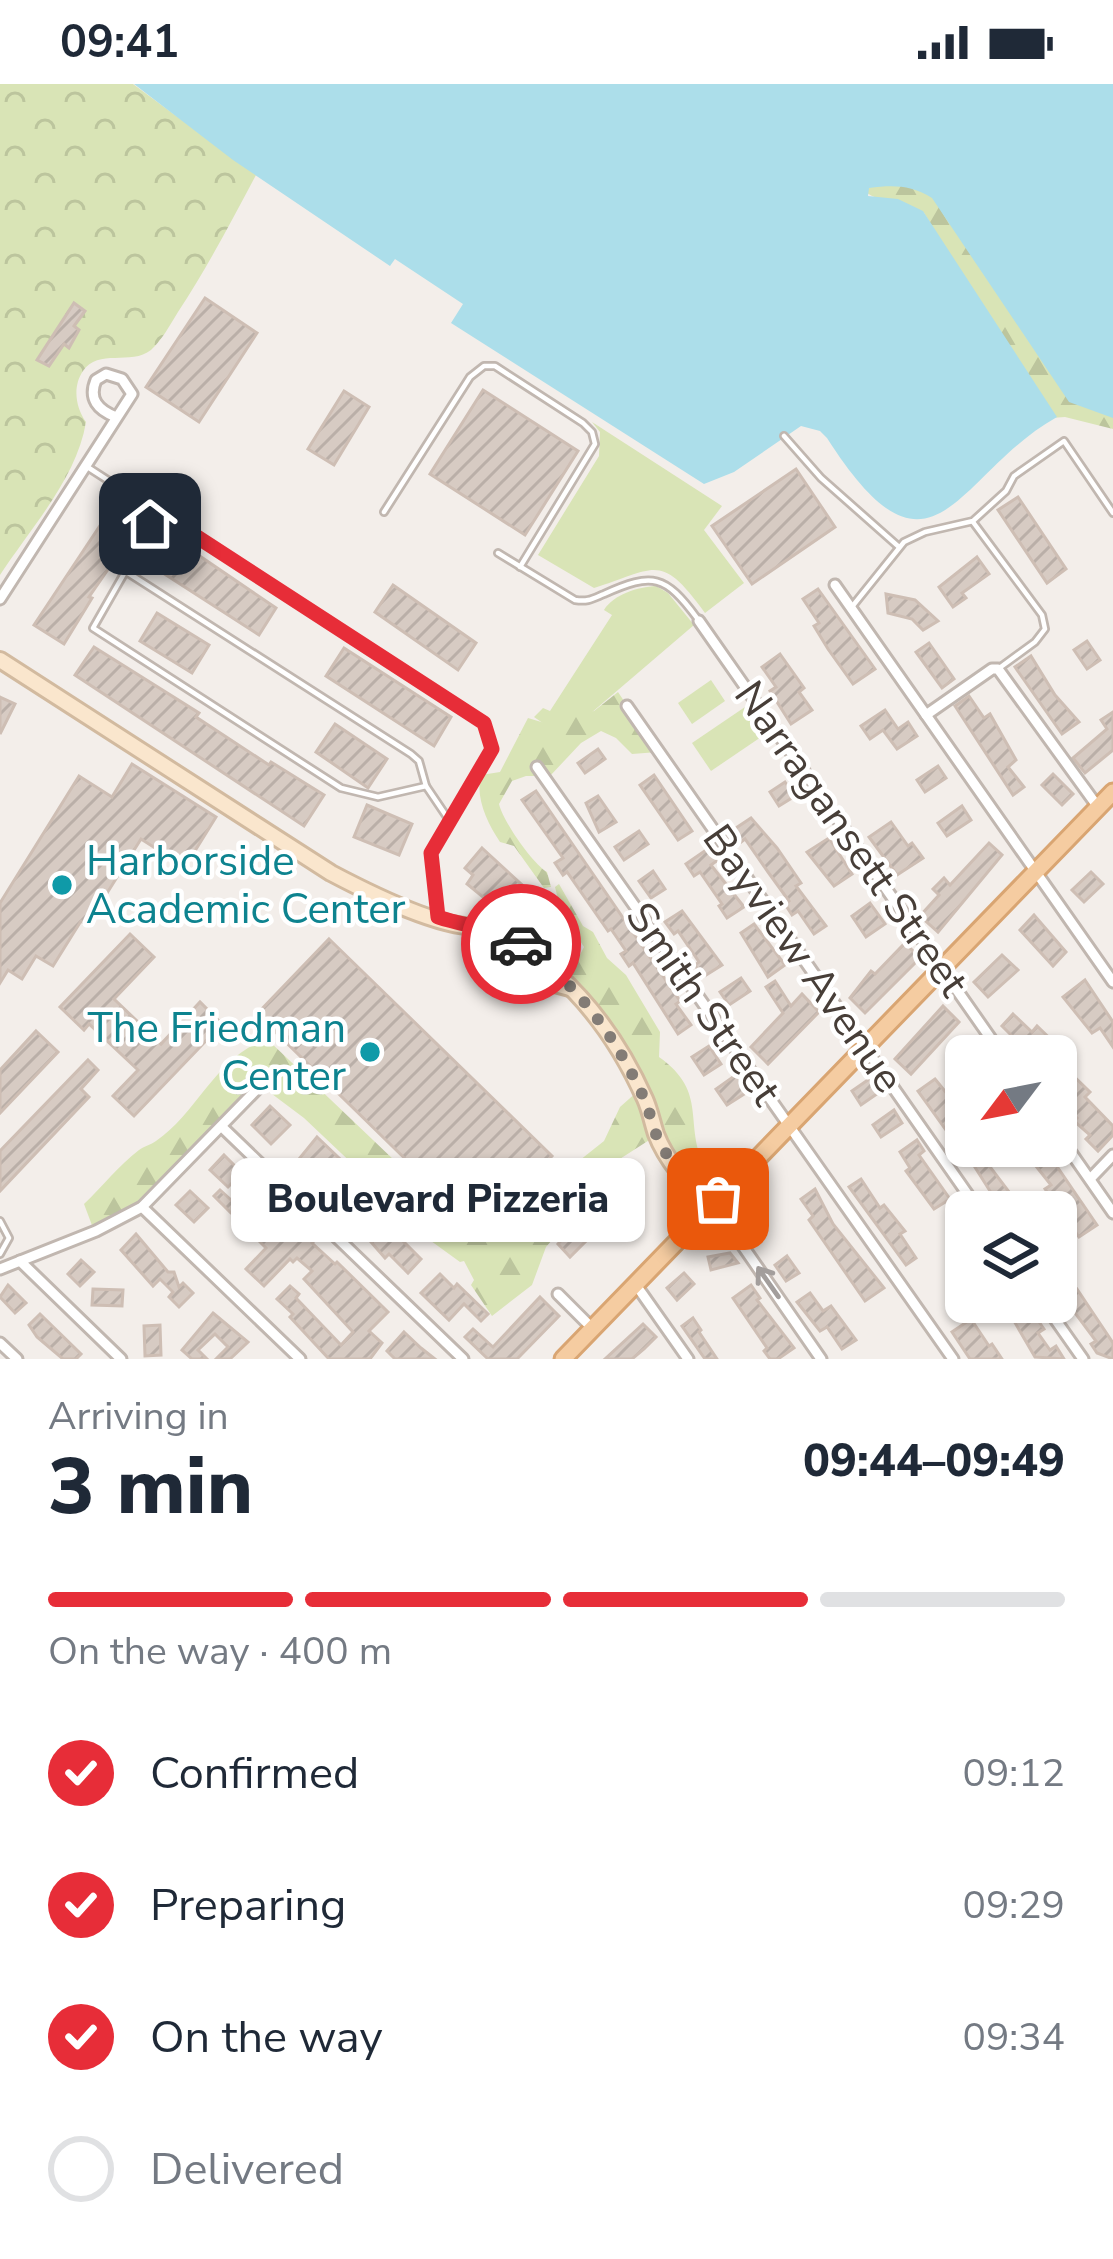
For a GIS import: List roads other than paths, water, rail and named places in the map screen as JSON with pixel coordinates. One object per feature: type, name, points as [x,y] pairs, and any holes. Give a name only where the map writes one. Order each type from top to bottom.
[{"type":"main road","points":[[563,1359],[1113,792]]},
{"type":"street","points":[[0,599],[132,394],[122,379],[106,374],[96,380],[93,396],[98,407],[116,417]]},
{"type":"street","points":[[835,585],[1113,982]]},
{"type":"street","name":"Narragansett Street","points":[[699,621],[989,1035]]},
{"type":"street","points":[[0,660],[332,873],[438,917],[472,928],[486,926],[562,974],[624,1058],[658,1138],[682,1178],[740,1242],[821,1359]]},
{"type":"street","points":[[926,716],[998,669],[1098,807]]},
{"type":"street","name":"Bayview Avenue","points":[[627,706],[965,1191]]},
{"type":"street","name":"Smith Street","points":[[537,767],[953,1359]]},
{"type":"street","points":[[2,1262],[20,1262],[142,1207],[260,1086]]},
{"type":"street","points":[[222,1127],[463,1359]]},
{"type":"street","points":[[1090,1179],[1113,1155]]},
{"type":"street","points":[[1077,1161],[1113,1213]]},
{"type":"street","points":[[142,1207],[300,1359]]},
{"type":"street","points":[[20,1262],[121,1359]]},
{"type":"street","points":[[635,1284],[688,1359]]},
{"type":"street","points":[[558,1294],[592,1329]]},
{"type":"street","points":[[1058,1323],[1083,1359]]},
{"type":"street","points":[[0,1343],[17,1359]]},
{"type":"lane","points":[[384,512],[470,377],[484,366],[495,366],[583,423],[595,444],[520,567]]},
{"type":"lane","points":[[784,436],[820,478],[899,548]]},
{"type":"lane","points":[[851,608],[899,548],[925,532],[973,521],[1006,491],[1014,476],[1064,441],[1113,512]]},
{"type":"lane","points":[[87,466],[474,714],[490,735],[492,749],[431,853],[438,917]]},
{"type":"lane","points":[[154,509],[141,544],[94,628],[341,788],[378,797],[426,786]]},
{"type":"lane","points":[[973,521],[1042,615],[1045,629],[998,669]]},
{"type":"lane","points":[[498,553],[564,596],[588,602],[637,581],[659,580],[679,593],[699,621]]},
{"type":"lane","points":[[125,571],[411,754],[449,820]]},
{"type":"lane","points":[[0,1221],[9,1238],[2,1262]]},
{"type":"water","points":[[134,84],[1113,84],[1113,418],[1069,402],[932,198],[902,187],[869,188],[868,196],[898,199],[923,211],[1057,417],[1022,441],[944,511],[920,519],[893,513],[863,487],[820,431],[801,426],[734,472],[704,484],[451,323],[463,304],[395,259],[390,266],[233,160]]},
{"type":"place","name":"Harborside Academic Center","points":[[62,885]]},
{"type":"place","name":"The Friedman Center","points":[[370,1052]]},
{"type":"place","name":"Boulevard Pizzeria","points":[[718,1199]]}]
